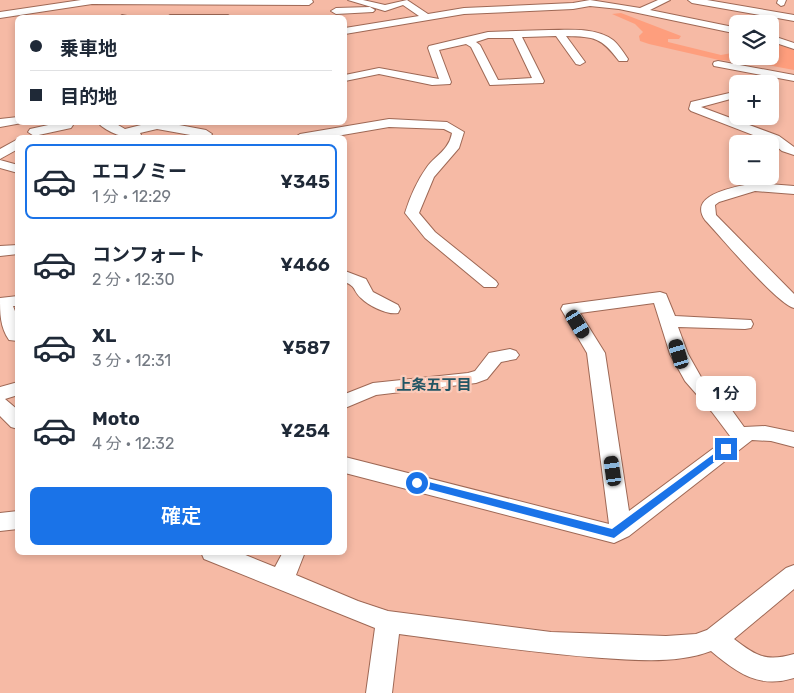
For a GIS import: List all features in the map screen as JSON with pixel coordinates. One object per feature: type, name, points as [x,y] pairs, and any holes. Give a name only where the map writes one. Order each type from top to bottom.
[{"type":"street","points":[[347,31],[490,4],[567,6],[594,2],[628,4],[632,0]]},
{"type":"street","points":[[642,10],[666,0]]},
{"type":"street","points":[[692,0],[745,14],[760,12],[790,18]]},
{"type":"street","points":[[689,14],[709,4],[724,0]]},
{"type":"street","points":[[0,15],[44,4],[92,1],[310,2]]},
{"type":"street","points":[[398,20],[385,8],[355,1],[333,8],[385,8],[404,2],[426,16]]},
{"type":"street","points":[[760,12],[766,1]]},
{"type":"street","points":[[594,2],[642,10],[729,29]]},
{"type":"street","points":[[44,4],[39,10],[41,14],[45,15]]},
{"type":"street","points":[[559,33],[580,62]]},
{"type":"street","points":[[347,78],[379,71],[432,82],[446,82],[433,48],[488,35],[578,33],[607,39],[623,59]]},
{"type":"street","points":[[467,41],[476,45],[494,83],[539,81],[516,35]]},
{"type":"street","points":[[779,41],[794,46]]},
{"type":"street","points":[[391,74],[407,64]]},
{"type":"street","points":[[718,64],[794,78]]},
{"type":"street","points":[[748,75],[750,70]]},
{"type":"street","points":[[729,96],[695,104],[695,109],[729,122]]},
{"type":"street","points":[[0,123],[15,120]]},
{"type":"street","points":[[318,135],[388,123],[454,128],[458,132],[458,137],[448,155],[434,167],[424,183],[412,213],[430,235],[490,284]]},
{"type":"street","points":[[30,131],[67,125]]},
{"type":"street","points":[[106,125],[110,128],[137,135]]},
{"type":"street","points":[[124,132],[157,125],[206,134],[205,135]]},
{"type":"street","points":[[738,125],[775,139],[786,148],[794,151]]},
{"type":"street","points":[[0,155],[15,145]]},
{"type":"street","points":[[0,164],[15,168]]},
{"type":"street","points":[[794,190],[754,187],[714,199],[708,204],[707,210],[710,218],[769,280],[794,303]]},
{"type":"street","points":[[0,251],[15,249]]},
{"type":"street","points":[[347,277],[360,282],[367,295],[392,309]]},
{"type":"street","points":[[621,530],[596,353],[569,309],[660,297],[679,354],[694,381],[718,407],[741,437]]},
{"type":"street","points":[[11,338],[3,302],[15,301]]},
{"type":"street","points":[[669,321],[744,324]]},
{"type":"street","points":[[347,400],[373,389],[470,379],[481,375],[495,357],[510,355]]},
{"type":"street","points":[[0,394],[15,389]]},
{"type":"street","points":[[0,404],[15,419]]},
{"type":"street","points":[[347,466],[614,534],[747,433],[779,434],[794,440]]},
{"type":"street","points":[[0,522],[15,520]]},
{"type":"street","points":[[220,555],[280,578],[353,610],[388,622],[551,643],[636,648],[696,645],[716,638],[794,575]]},
{"type":"street","points":[[280,578],[290,565],[293,555]]},
{"type":"street","points":[[379,693],[388,622]]},
{"type":"street","points":[[716,638],[724,646],[762,670],[794,666]]},
{"type":"shaded area","points":[[621,13],[681,36],[679,39],[668,39],[668,42],[721,55],[729,54],[729,61],[640,41],[639,36],[643,32],[635,24],[612,14]]},
{"type":"shaded area","points":[[779,45],[794,50],[794,70],[768,65],[779,65]]},
{"type":"district","name":"上条五丁目","points":[[434,385]]},
{"type":"route","points":[[417,483],[614,534],[726,449]]}]
